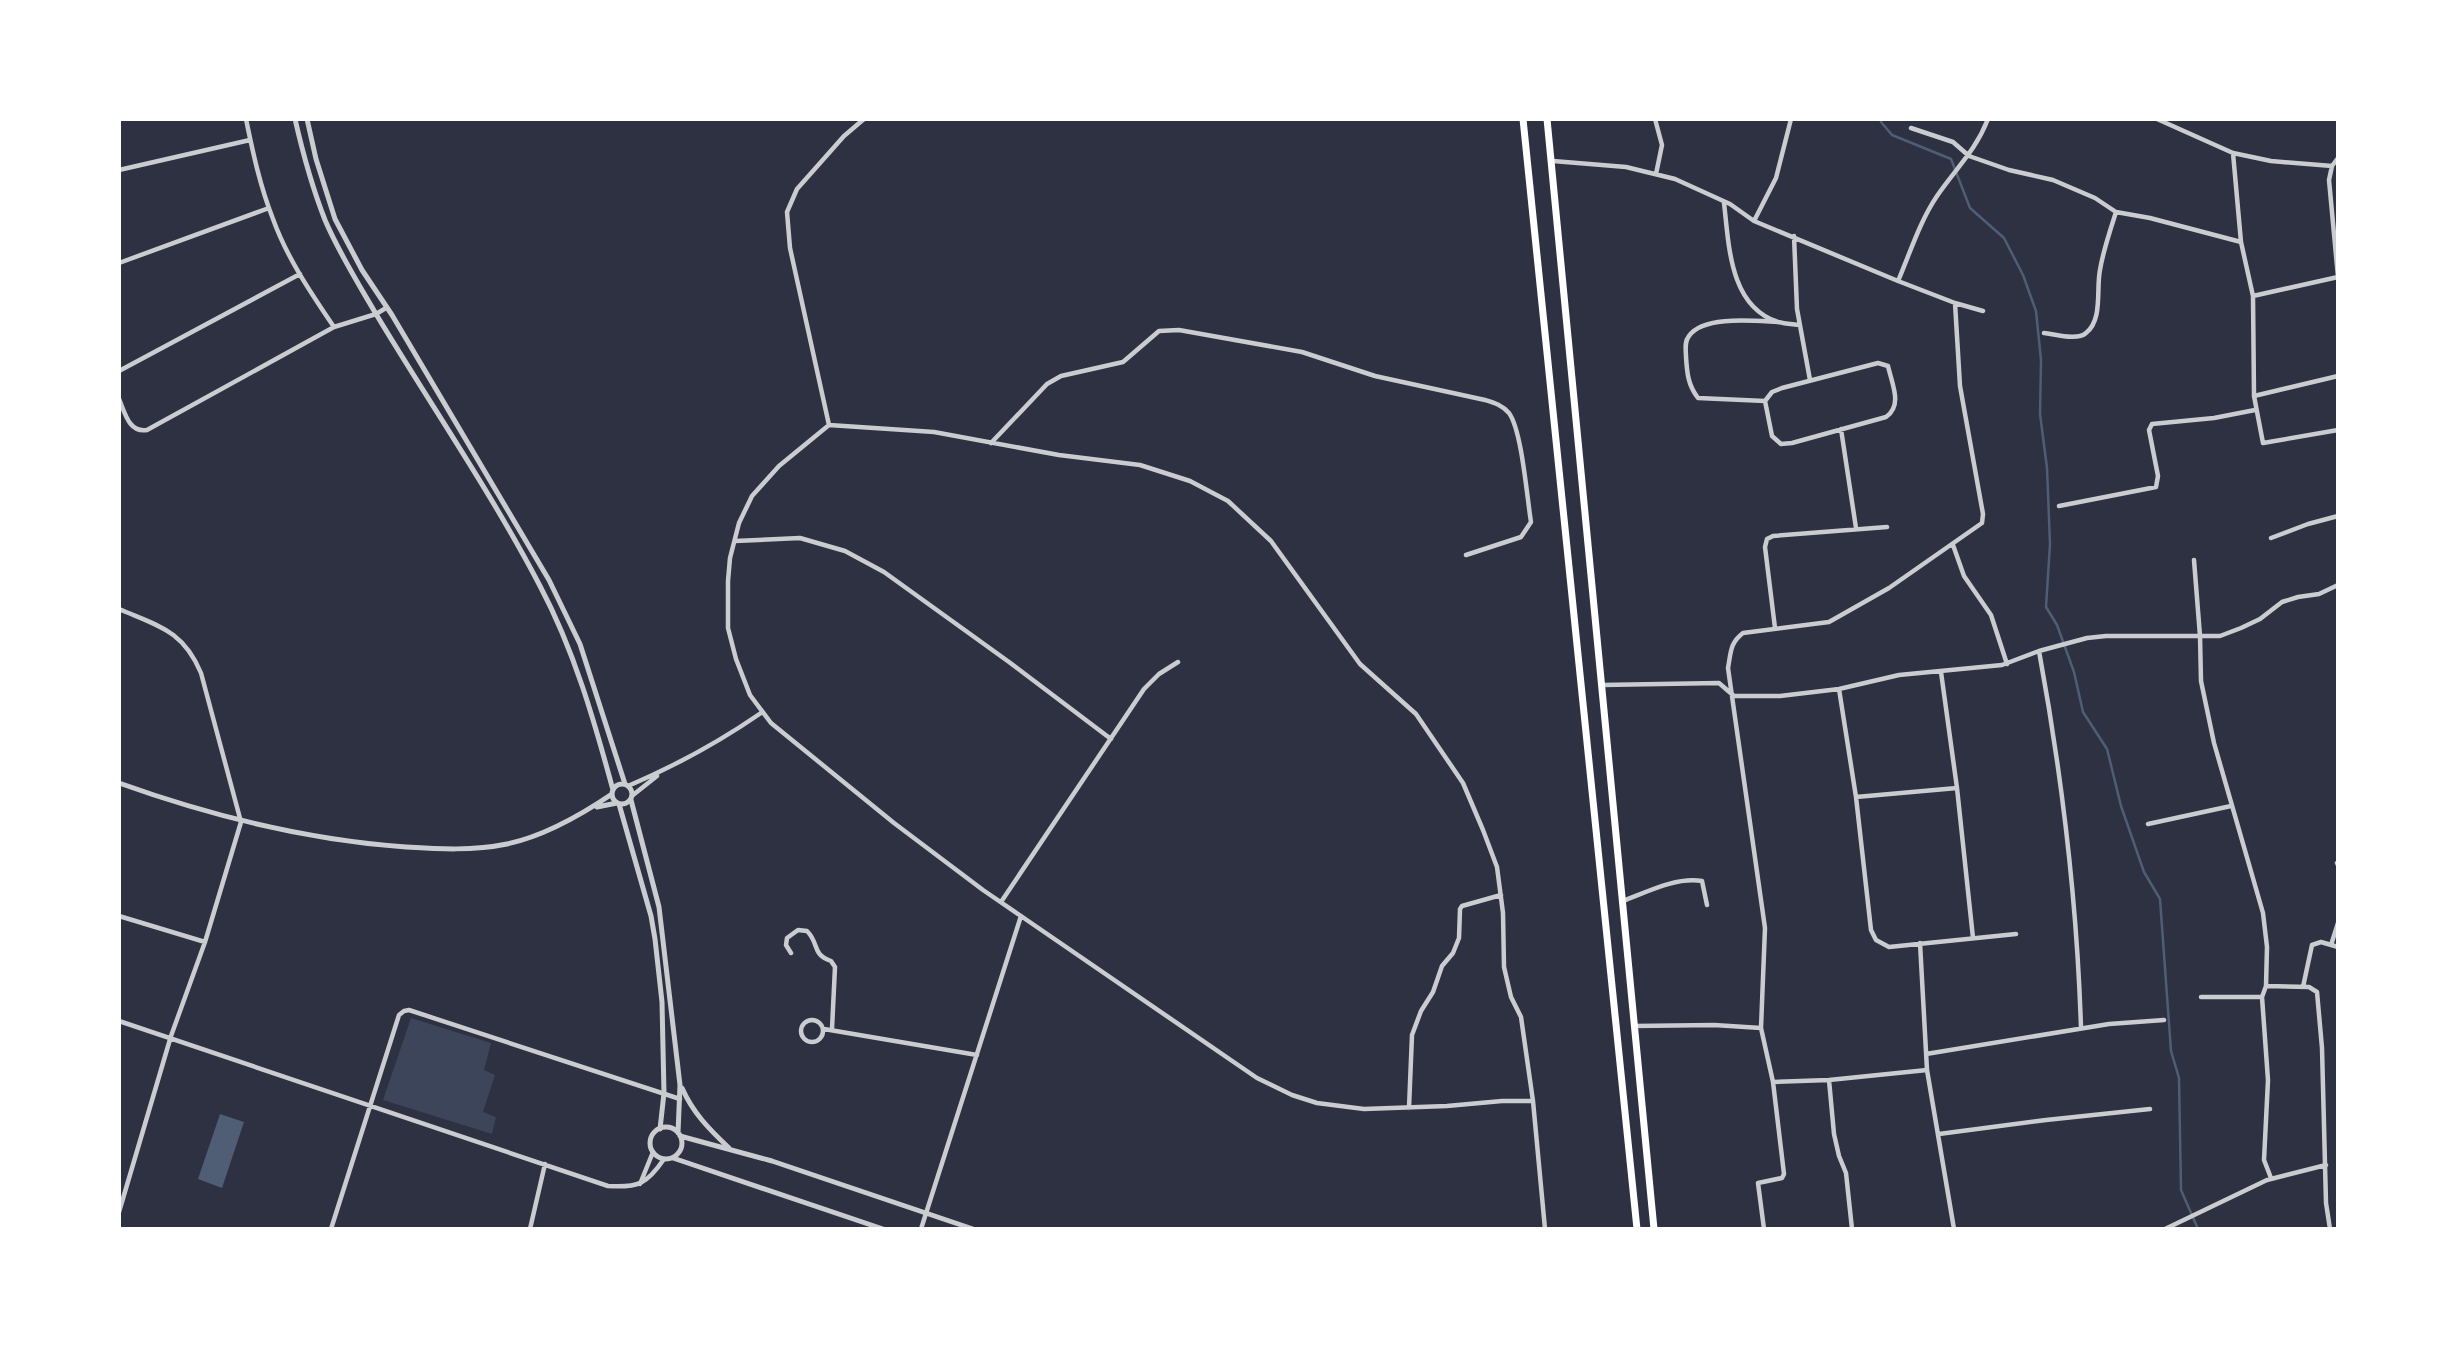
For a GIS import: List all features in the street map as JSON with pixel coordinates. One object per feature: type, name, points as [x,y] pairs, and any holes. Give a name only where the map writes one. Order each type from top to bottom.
[{"type":"highway","points":[[1523,119],[1637,1229]]},
{"type":"highway","points":[[1547,119],[1654,1229]]},
{"type":"highway","points":[[1629,1162],[1647,1160]]},
{"type":"street","points":[[246,119],[269,208],[300,274],[334,327]]},
{"type":"street","points":[[295,119],[304,161],[326,222],[352,276],[540,586],[565,638],[595,724],[652,916],[662,1002],[664,1093],[660,1129]]},
{"type":"street","points":[[307,119],[316,159],[335,219],[362,270],[392,315],[549,580],[580,644],[632,797],[659,906],[680,1085],[679,1135],[682,1146],[673,1158]]},
{"type":"street","points":[[829,425],[790,248],[788,212],[797,189],[844,136],[864,119]]},
{"type":"street","points":[[1656,119],[1662,145],[1656,174]]},
{"type":"street","points":[[1754,220],[1776,178],[1791,119]]},
{"type":"street","points":[[1898,281],[1936,197],[1951,174],[1969,156],[1988,119]]},
{"type":"street","points":[[2157,119],[2233,153],[2271,161],[2332,166]]},
{"type":"street","points":[[1911,128],[1953,142],[1969,156],[2009,170],[2053,180],[2095,198],[2116,212],[2150,218],[2241,242]]},
{"type":"street","points":[[119,170],[250,140]]},
{"type":"street","points":[[2233,153],[2241,242],[2253,296],[2254,396],[2263,443],[2338,430]]},
{"type":"street","points":[[2253,296],[2338,277],[2329,180],[2332,166],[2338,158]]},
{"type":"street","points":[[1553,161],[1626,167],[1675,179],[1724,202],[1754,220],[1898,281],[1983,311]]},
{"type":"street","points":[[1724,202],[1734,270],[1740,287],[1751,304],[1778,322]]},
{"type":"street","points":[[119,263],[269,208]]},
{"type":"street","points":[[2044,333],[2078,336],[2084,335],[2093,326],[2099,271],[2116,212]]},
{"type":"street","points":[[1794,236],[1800,325],[1810,380]]},
{"type":"street","points":[[119,370],[300,274]]},
{"type":"street","points":[[1764,1229],[1758,1183],[1782,1178],[1784,1174],[1773,1082],[1761,1028],[1765,928],[1739,753],[1734,695],[1728,668],[1734,640],[1743,632],[1829,622],[1889,588],[1982,523],[1983,514],[1961,386],[1955,303]]},
{"type":"street","points":[[119,400],[132,427],[139,431],[147,430],[334,327],[376,314],[386,308]]},
{"type":"street","points":[[1765,401],[1698,398],[1688,378],[1685,346],[1688,336],[1719,321],[1800,325]]},
{"type":"street","points":[[991,444],[1047,384],[1061,376],[1122,362],[1158,331],[1179,330],[1302,352],[1375,376],[1492,402],[1508,413],[1517,435],[1531,522],[1521,537],[1466,555]]},
{"type":"street","points":[[1878,363],[1888,366],[1896,404],[1894,411],[1886,417],[1781,444],[1772,436],[1765,401],[1772,392],[1810,380],[1878,363]]},
{"type":"street","points":[[2254,396],[2338,376]]},
{"type":"street","points":[[2059,506],[2156,487],[2158,476],[2149,430],[2152,424],[2214,418],[2255,410]]},
{"type":"street","points":[[1533,1101],[1364,1110],[1334,1107],[1292,1095],[1269,1084],[1206,1044],[1001,902],[894,823],[771,723],[750,695],[728,628],[727,581],[739,523],[752,496],[786,459],[829,425],[934,432],[991,444],[1140,464],[1190,481],[1228,501],[1271,541],[1360,664],[1416,713],[1463,782],[1497,867],[1503,913],[1504,967],[1511,997],[1521,1017],[1533,1101],[1545,1229]]},
{"type":"street","points":[[1841,429],[1856,528]]},
{"type":"street","points":[[2271,538],[2338,516]]},
{"type":"street","points":[[1775,628],[1765,547],[1767,539],[1773,536],[1887,527]]},
{"type":"street","points":[[735,541],[800,538],[845,551],[884,572],[1111,739]]},
{"type":"street","points":[[1953,545],[1964,576],[1992,615],[2007,664]]},
{"type":"street","points":[[2194,560],[2201,681],[2214,743],[2263,913],[2267,947],[2266,986],[2262,997],[2268,1080],[2264,1160],[2271,1178]]},
{"type":"street","points":[[1601,685],[1718,683],[1734,695],[1780,696],[1839,689],[1899,675],[2007,664],[2039,651],[2106,636],[2220,636],[2260,619],[2282,602],[2319,594],[2338,585]]},
{"type":"street","points":[[119,609],[169,631],[191,650],[201,673],[241,822],[205,942],[171,1037],[119,1212]]},
{"type":"street","points":[[2039,651],[2061,781],[2078,939],[2081,1028]]},
{"type":"street","points":[[1001,902],[1144,689],[1159,674],[1178,662]]},
{"type":"street","points":[[1941,671],[1973,938]]},
{"type":"street","points":[[1839,689],[1856,797],[1871,930],[1876,940],[1889,947],[2016,934]]},
{"type":"street","points":[[594,808],[618,785],[627,785],[663,771],[714,744],[761,713]]},
{"type":"street","points":[[119,783],[241,822],[374,845],[462,850],[518,841],[594,808],[626,804],[663,771]]},
{"type":"street","points":[[1856,797],[1957,788]]},
{"type":"street","points":[[2148,824],[2231,806]]},
{"type":"street","points":[[1622,901],[1657,888],[1694,880],[1702,881],[1707,905]]},
{"type":"street","points":[[1409,1108],[1412,1035],[1421,1011],[1433,992],[1442,966],[1453,953],[1459,938],[1460,909],[1462,905],[1501,895]]},
{"type":"street","points":[[119,916],[205,942]]},
{"type":"street","points":[[921,1229],[1021,916]]},
{"type":"street","points":[[2331,945],[2338,923]]},
{"type":"street","points":[[791,953],[786,946],[787,938],[798,930],[807,931],[814,939],[816,952],[831,961],[835,967],[832,1029]]},
{"type":"street","points":[[2303,987],[2312,945],[2316,942],[2338,947]]},
{"type":"street","points":[[1920,943],[1927,1070],[1954,1229]]},
{"type":"street","points":[[2266,986],[2303,987],[2317,992],[2322,1048],[2326,1203],[2330,1229]]},
{"type":"street","points":[[2201,997],[2262,997]]},
{"type":"street","points":[[331,1229],[399,1015],[404,1010],[680,1099]]},
{"type":"street","points":[[810,1019],[819,1021],[824,1029],[821,1038],[813,1042],[804,1040],[800,1032],[803,1023],[810,1019]]},
{"type":"street","points":[[1926,1054],[2081,1028],[2164,1020]]},
{"type":"street","points":[[119,1021],[608,1186],[639,1185],[654,1174],[664,1159]]},
{"type":"street","points":[[1634,1026],[1714,1025],[1761,1028]]},
{"type":"street","points":[[824,1029],[977,1055]]},
{"type":"street","points":[[1773,1082],[1829,1080],[1927,1070]]},
{"type":"street","points":[[1829,1080],[1835,1135],[1846,1173],[1852,1229]]},
{"type":"street","points":[[680,1085],[690,1108],[701,1122],[732,1150]]},
{"type":"street","points":[[1939,1134],[2046,1119],[2150,1109]]},
{"type":"street","points":[[639,1185],[653,1152],[650,1141],[653,1133],[670,1128],[679,1135],[772,1161],[972,1229]]},
{"type":"street","points":[[653,1152],[664,1159],[673,1158],[883,1229]]},
{"type":"street","points":[[530,1229],[545,1164]]},
{"type":"street","points":[[2165,1229],[2271,1178],[2326,1165]]},
{"type":"shaded area","points":[[411,1018],[491,1043],[484,1070],[495,1075],[483,1112],[496,1117],[492,1134],[383,1100]]},
{"type":"shaded area","points":[[220,1114],[244,1122],[222,1188],[198,1179]]},
{"type":"waterway","points":[[1881,119],[1892,135],[1951,159],[1970,208],[2004,238],[2023,275],[2036,311],[2041,360],[2040,414],[2047,468],[2050,544],[2046,607],[2057,625],[2074,672],[2083,712],[2107,749],[2121,806],[2144,872],[2160,899],[2171,1051],[2179,1078],[2181,1190],[2198,1229]]}]
